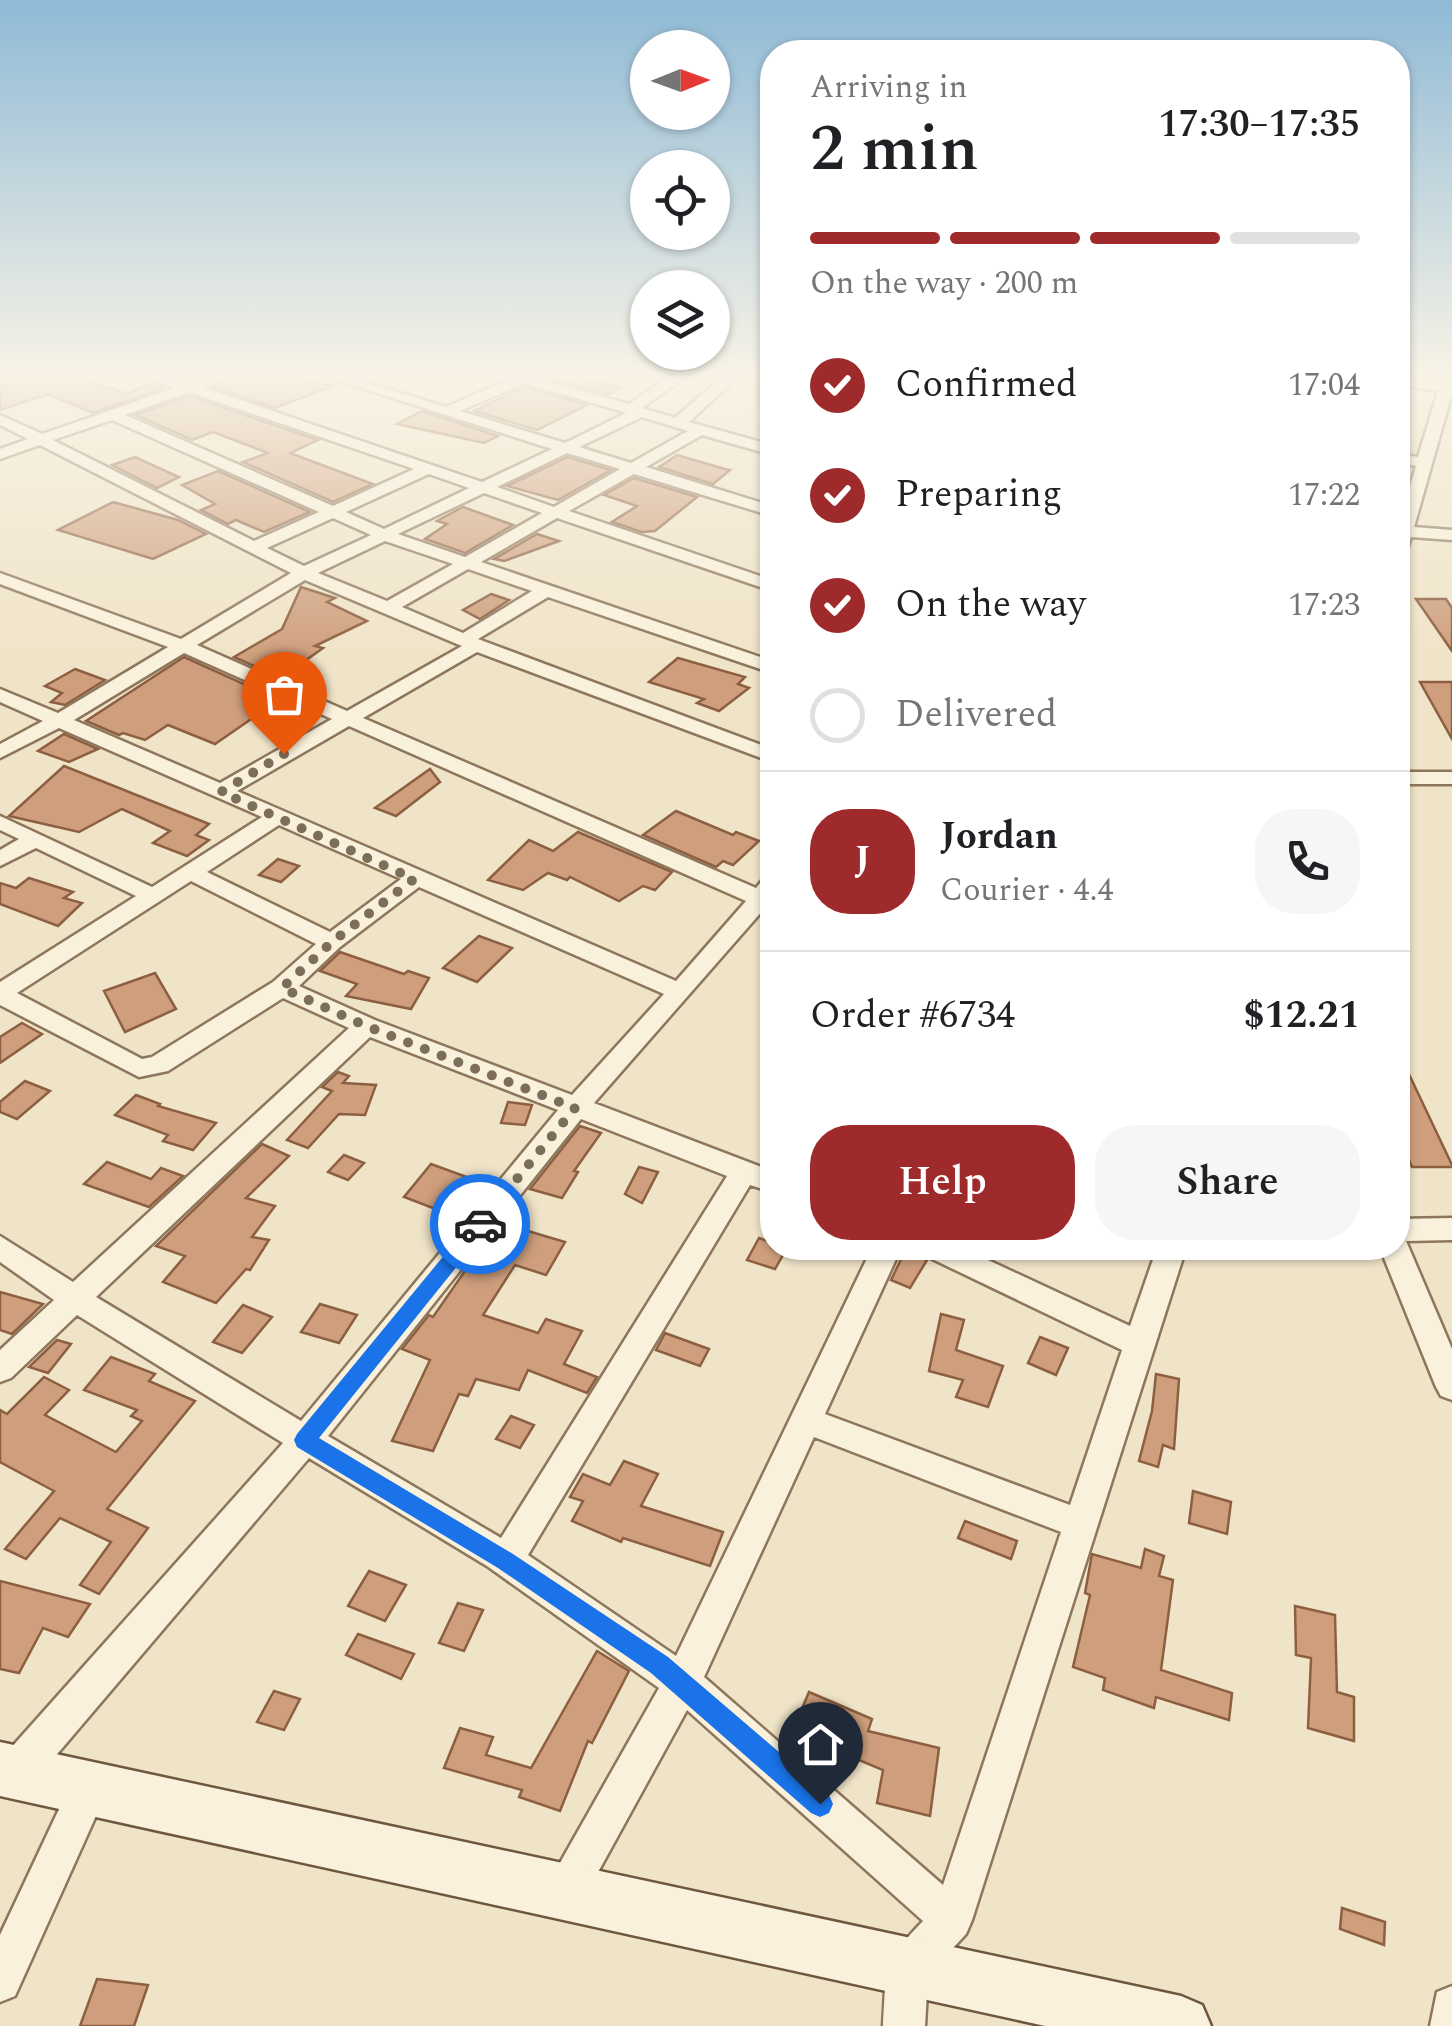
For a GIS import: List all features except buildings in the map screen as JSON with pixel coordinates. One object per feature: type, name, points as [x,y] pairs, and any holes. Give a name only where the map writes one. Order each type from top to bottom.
[{"type":"main road","points":[[8,1771],[1181,2026]]},
{"type":"street","points":[[101,470],[304,573],[470,642],[760,751]]},
{"type":"street","points":[[238,470],[387,536],[760,662]]},
{"type":"street","points":[[254,546],[427,470]]},
{"type":"street","points":[[430,470],[760,582]]},
{"type":"street","points":[[0,752],[304,573],[522,470]]},
{"type":"street","points":[[388,608],[628,470]]},
{"type":"street","points":[[640,470],[760,506]]},
{"type":"street","points":[[1410,497],[1424,470]]},
{"type":"street","points":[[1410,532],[1452,535]]},
{"type":"street","points":[[0,578],[180,645],[760,892]]},
{"type":"street","points":[[221,792],[470,642],[547,590]]},
{"type":"street","points":[[0,695],[680,992]]},
{"type":"street","points":[[1410,778],[1452,778]]},
{"type":"street","points":[[277,817],[0,994],[139,1068],[159,1066],[282,988],[332,942],[414,879]]},
{"type":"street","points":[[0,822],[153,896]]},
{"type":"street","points":[[0,859],[34,840]]},
{"type":"street","points":[[190,872],[332,942]]},
{"type":"street","points":[[8,1771],[305,1440],[575,1108],[760,904]]},
{"type":"street","points":[[282,988],[366,1026],[758,1177],[506,1561]]},
{"type":"street","points":[[0,1369],[76,1302],[366,1026]]},
{"type":"street","points":[[1410,1230],[1452,1228]]},
{"type":"street","points":[[0,1247],[76,1302],[506,1561],[682,1684],[952,1920]]},
{"type":"street","points":[[566,1891],[682,1684],[880,1260]]},
{"type":"street","points":[[961,1260],[1139,1344]]},
{"type":"street","points":[[904,2026],[908,1966],[952,1920],[1167,1260]]},
{"type":"street","points":[[1399,1260],[1452,1387]]},
{"type":"street","points":[[806,1420],[1081,1524]]},
{"type":"street","points":[[0,1981],[89,1788]]},
{"type":"street","points":[[1451,2026],[1452,2007]]},
{"type":"way so far","points":[[284,754],[221,792],[414,879],[332,942],[282,988],[366,1026],[575,1108],[480,1224]]},
{"type":"route","points":[[480,1224],[305,1440],[506,1561],[660,1665],[820,1804]]}]
